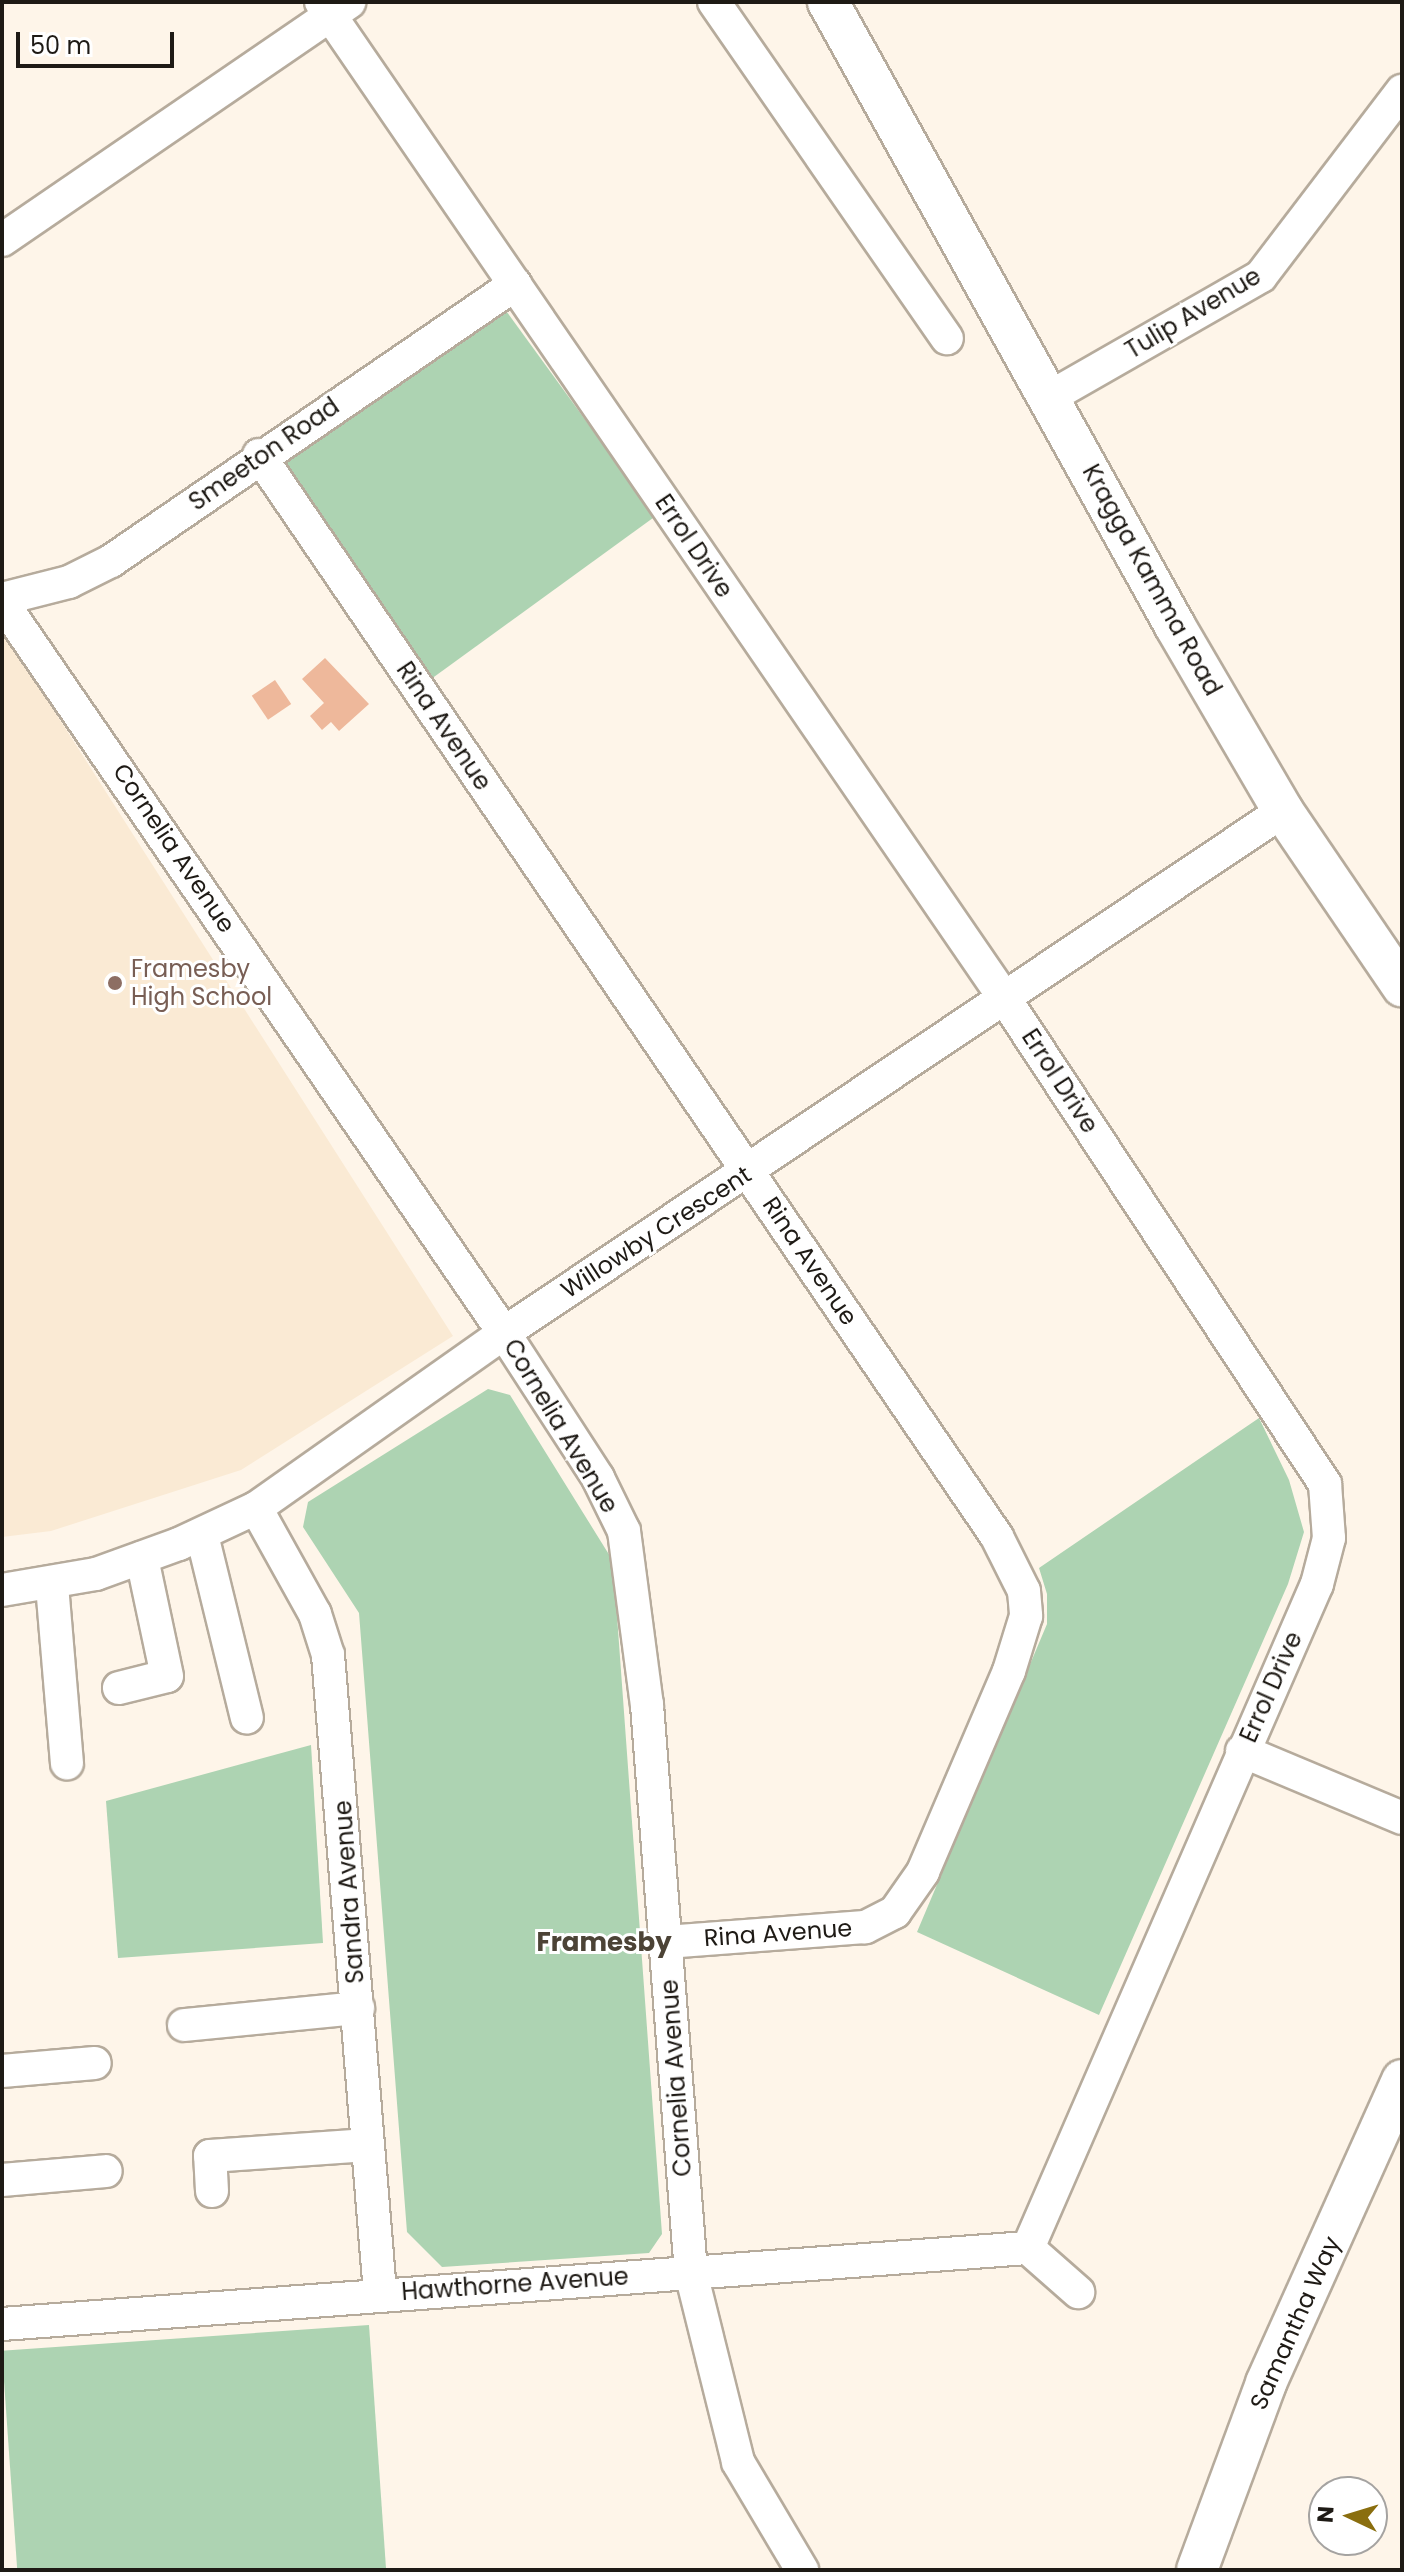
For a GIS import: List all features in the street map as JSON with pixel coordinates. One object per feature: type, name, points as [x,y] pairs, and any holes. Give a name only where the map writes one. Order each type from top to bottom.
[{"type":"main road","name":"Kragga Kamma Road","points":[[802,2],[880,122],[915,165]]},
{"type":"main road","name":"Kragga Kamma Road","points":[[828,2],[892,113],[915,165],[1050,397],[1283,811],[1402,986]]},
{"type":"main road","name":"Samantha Way","points":[[1197,2570],[1266,2383],[1402,2080]]},
{"type":"street","points":[[714,2],[947,338]]},
{"type":"street","points":[[2,240],[333,6]]},
{"type":"street","name":"Errol Drive","points":[[333,6],[515,284],[1003,996],[1325,1484],[1329,1538],[1317,1584],[1028,2248]]},
{"type":"street","name":"Tulip Avenue","points":[[1050,397],[1261,276],[1400,97]]},
{"type":"street","name":"Smeeton Road","points":[[2,600],[69,582],[111,561],[259,455],[515,284]]},
{"type":"street","name":"Rina Avenue","points":[[259,455],[997,1537],[1024,1591],[1026,1616],[1009,1671],[923,1872],[895,1912],[865,1927],[666,1942]]},
{"type":"street","name":"Cornelia Avenue","points":[[2,600],[504,1333],[598,1478],[624,1531],[647,1705],[691,2273],[738,2462],[802,2570]]},
{"type":"street","name":"Willowby Crescent","points":[[2,1590],[52,1585],[142,1558],[202,1535],[256,1508],[504,1333],[749,1172],[1003,996],[1283,811]]},
{"type":"street","name":"Sandra Avenue","points":[[256,1508],[315,1614],[328,1655],[380,2293]]},
{"type":"street","points":[[202,1535],[247,1718]]},
{"type":"street","points":[[119,1688],[167,1676],[142,1558]]},
{"type":"street","points":[[52,1585],[67,1763]]},
{"type":"street","points":[[1242,1751],[1402,1818]]},
{"type":"street","points":[[184,2025],[358,2008]]},
{"type":"street","points":[[2,2071],[95,2063]]},
{"type":"street","points":[[212,2191],[210,2156],[368,2145]]},
{"type":"street","points":[[2,2180],[106,2171]]},
{"type":"street","points":[[1028,2248],[1078,2292]]},
{"type":"street","name":"Hawthorne Avenue","points":[[2,2324],[380,2293],[1028,2248]]},
{"type":"shaded area","name":"Framesby High School","points":[[2,629],[453,1336],[241,1470],[51,1531],[2,1537]]},
{"type":"green space","points":[[499,301],[655,516],[433,678],[277,463]]},
{"type":"green space","points":[[488,1389],[510,1395],[613,1561],[662,2234],[649,2253],[442,2267],[407,2232],[359,1613],[303,1527],[308,1502]]},
{"type":"green space","points":[[1259,1418],[1289,1480],[1304,1532],[1288,1584],[1099,2015],[917,1932],[1047,1624],[1047,1594],[1039,1568]]},
{"type":"green space","points":[[311,1745],[323,1943],[118,1958],[106,1801]]},
{"type":"green space","points":[[369,2325],[386,2570],[17,2570],[2,2351]]},
{"type":"building","points":[[325,658],[369,704],[339,731],[331,722],[322,730],[310,716],[324,703],[302,679]]},
{"type":"building","points":[[275,680],[291,704],[268,720],[252,696]]},
{"type":"place","name":"Framesby High School","points":[[115,983]]},
{"type":"district","name":"Framesby","points":[[604,1943]]}]
